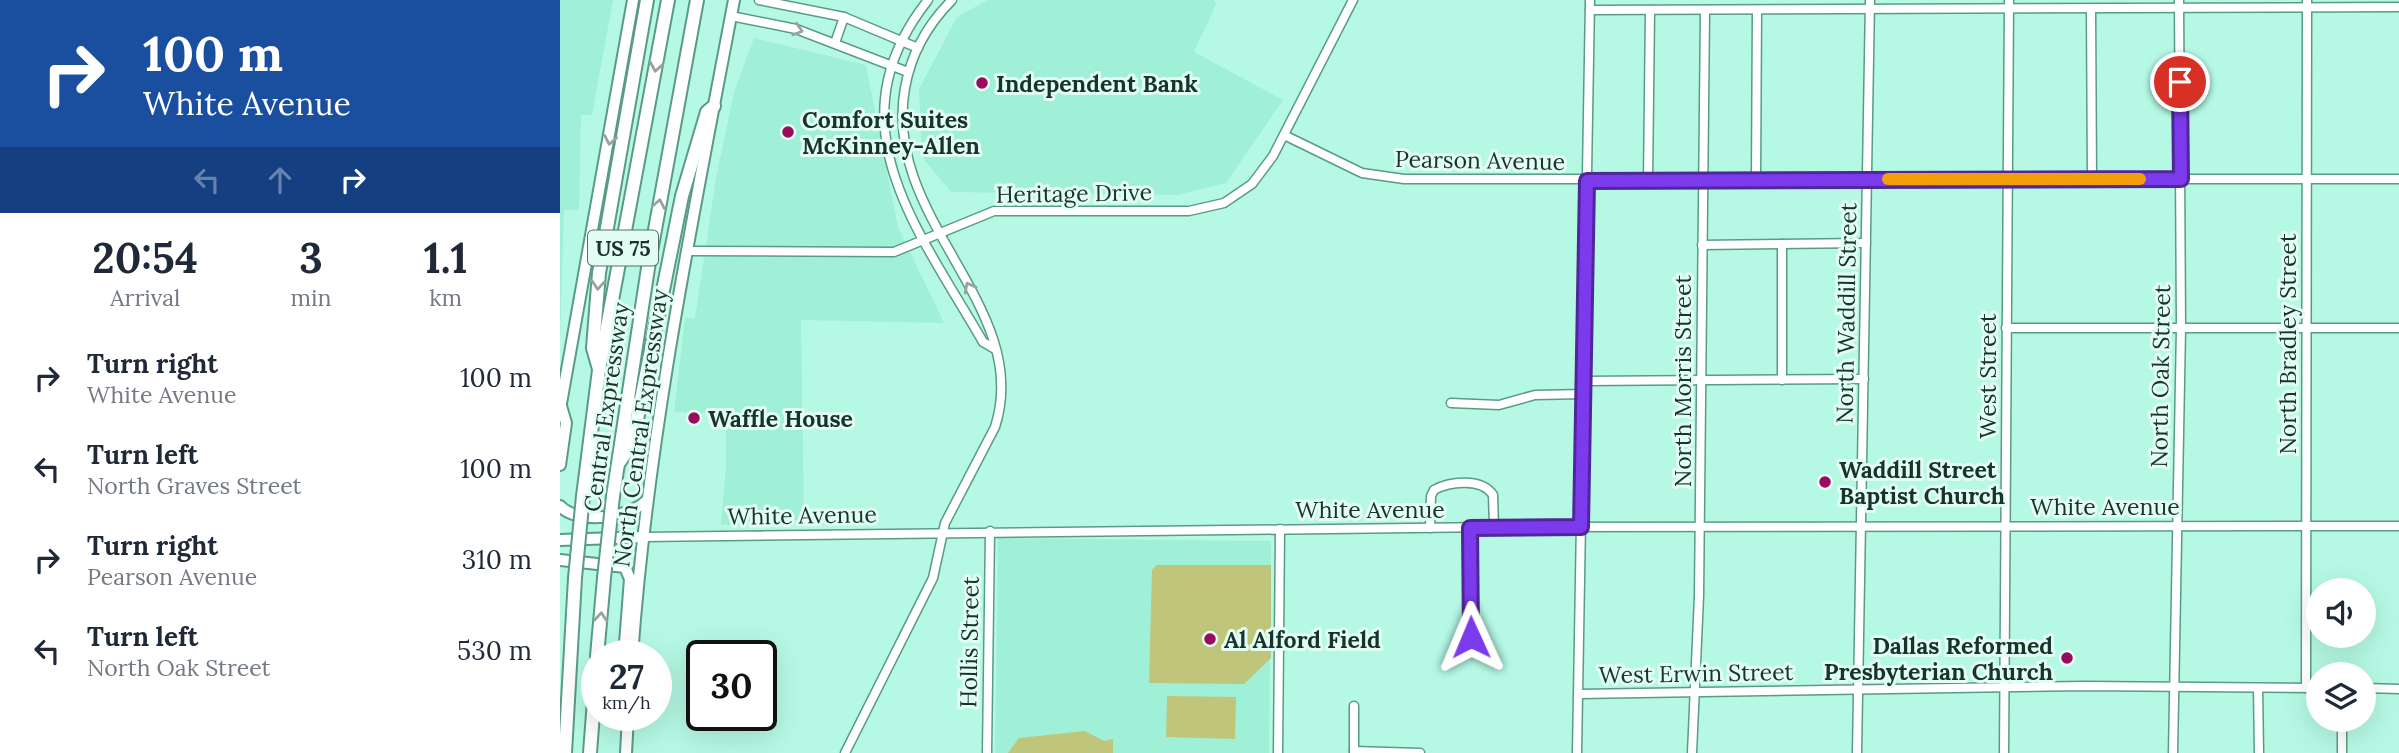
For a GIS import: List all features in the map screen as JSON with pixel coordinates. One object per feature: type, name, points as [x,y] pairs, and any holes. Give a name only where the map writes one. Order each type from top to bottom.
[{"type":"highway","points":[[599,370],[593,348],[599,273],[647,0]]},
{"type":"highway","name":"Central Expressway","points":[[565,753],[571,621],[599,370],[668,0]]},
{"type":"highway","name":"Central Expressway","points":[[599,640],[613,496],[650,254],[697,0]]},
{"type":"highway","points":[[618,464],[632,444],[684,188],[707,112],[714,106]]},
{"type":"highway","points":[[560,702],[571,621]]},
{"type":"highway","name":"Central Expressway","points":[[590,753],[592,731]]},
{"type":"main road","points":[[560,466],[566,423],[560,407],[633,0]]},
{"type":"main road","name":"North Central Expressway","points":[[633,640],[643,537],[667,364],[734,0]]},
{"type":"main road","points":[[560,506],[574,514],[623,516],[638,509],[648,499]]},
{"type":"main road","points":[[560,540],[643,537]]},
{"type":"main road","points":[[560,560],[625,567],[630,579],[625,640]]},
{"type":"main road","points":[[626,753],[627,731]]},
{"type":"street","points":[[759,0],[844,17],[902,39],[918,48]]},
{"type":"street","points":[[929,0],[902,39],[890,66],[884,104],[885,143],[894,177],[925,240],[983,342],[995,349]]},
{"type":"street","points":[[845,753],[933,578],[942,532],[1001,410],[1002,377],[994,335],[912,180],[904,148],[902,108],[908,72],[933,22],[952,0]]},
{"type":"street","name":"Heritage Drive","points":[[688,251],[894,252],[940,232],[1001,211],[1189,211],[1206,209],[1229,201],[1252,184],[1284,135],[1353,0]]},
{"type":"street","points":[[1577,753],[1590,0]]},
{"type":"street","name":"North Morris Street","points":[[1692,753],[1700,526],[1703,181],[1702,10],[1699,0]]},
{"type":"street","points":[[1590,10],[1757,10],[1870,4],[2009,4],[2091,9],[2179,4],[2399,7]]},
{"type":"street","name":"North Waddill Street","points":[[1857,753],[1870,4]]},
{"type":"street","name":"West Street","points":[[2004,753],[2009,4]]},
{"type":"street","name":"North Oak Street","points":[[2173,753],[2172,688],[2181,328],[2179,4]]},
{"type":"street","name":"North Bradley Street","points":[[2306,662],[2305,327],[2309,178],[2307,4]]},
{"type":"street","points":[[2091,9],[2092,180]]},
{"type":"street","points":[[1648,181],[1650,10]]},
{"type":"street","points":[[1756,178],[1757,10]]},
{"type":"street","points":[[731,16],[783,25],[908,72]]},
{"type":"street","points":[[835,43],[844,17]]},
{"type":"street","name":"Pearson Avenue","points":[[1284,135],[1373,177],[1587,181],[1756,178],[2399,179]]},
{"type":"street","points":[[1702,245],[1866,243]]},
{"type":"street","points":[[1782,244],[1782,380]]},
{"type":"street","points":[[2006,328],[2399,328]]},
{"type":"street","points":[[1584,381],[1864,379]]},
{"type":"street","points":[[1451,403],[1499,405],[1535,395],[1584,394]]},
{"type":"street","points":[[1430,528],[1431,496],[1434,490],[1454,484],[1483,486],[1493,495],[1494,527]]},
{"type":"street","name":"White Avenue","points":[[643,537],[1494,527],[2399,526]]},
{"type":"street","points":[[1470,528],[1471,637]]},
{"type":"street","points":[[1278,753],[1280,529]]},
{"type":"street","name":"Hollis Street","points":[[987,753],[990,531]]},
{"type":"street","name":"West Erwin Street","points":[[1578,694],[2004,687],[2306,688]]},
{"type":"street","points":[[2258,688],[2259,753]]},
{"type":"street","points":[[2376,688],[2399,688]]},
{"type":"street","points":[[1354,706],[1354,752],[1420,753]]},
{"type":"street","points":[[2342,732],[2342,753]]},
{"type":"shaded area","points":[[560,0],[613,0],[592,115],[581,115],[579,210],[564,210],[560,340]]},
{"type":"shaded area","points":[[988,0],[1214,0],[1216,4],[1194,52],[1283,100],[1226,183],[1178,195],[951,192],[922,157],[919,89],[957,17]]},
{"type":"shaded area","points":[[754,38],[866,65],[898,227],[944,323],[801,320],[804,523],[721,525],[726,467],[726,414],[674,412],[685,318],[695,318],[716,178],[734,92]]},
{"type":"shaded area","points":[[998,538],[1271,541],[1269,753],[995,753]]},
{"type":"shaded area","name":"Al Alford Field","points":[[1157,565],[1271,565],[1271,658],[1244,684],[1149,683],[1152,570]]},
{"type":"shaded area","points":[[1167,696],[1236,697],[1235,739],[1166,737]]},
{"type":"shaded area","points":[[1085,731],[1104,741],[1113,739],[1113,753],[1008,753],[1019,738]]},
{"type":"slow traffic","points":[[1888,179],[2140,179]]},
{"type":"place","name":"Independent Bank","points":[[982,83]]},
{"type":"place","name":"Comfort Suites McKinney-Allen","points":[[788,132]]},
{"type":"place","name":"Waffle House","points":[[694,418]]},
{"type":"place","name":"Waddill Street Baptist Church","points":[[1825,482]]},
{"type":"place","name":"Al Alford Field","points":[[1210,639]]},
{"type":"place","name":"Dallas Reformed Presbyterian Church","points":[[2067,658]]},
{"type":"route","points":[[1471,637],[1470,528],[1581,527],[1587,181],[1756,178],[2181,179],[2180,82]]}]
